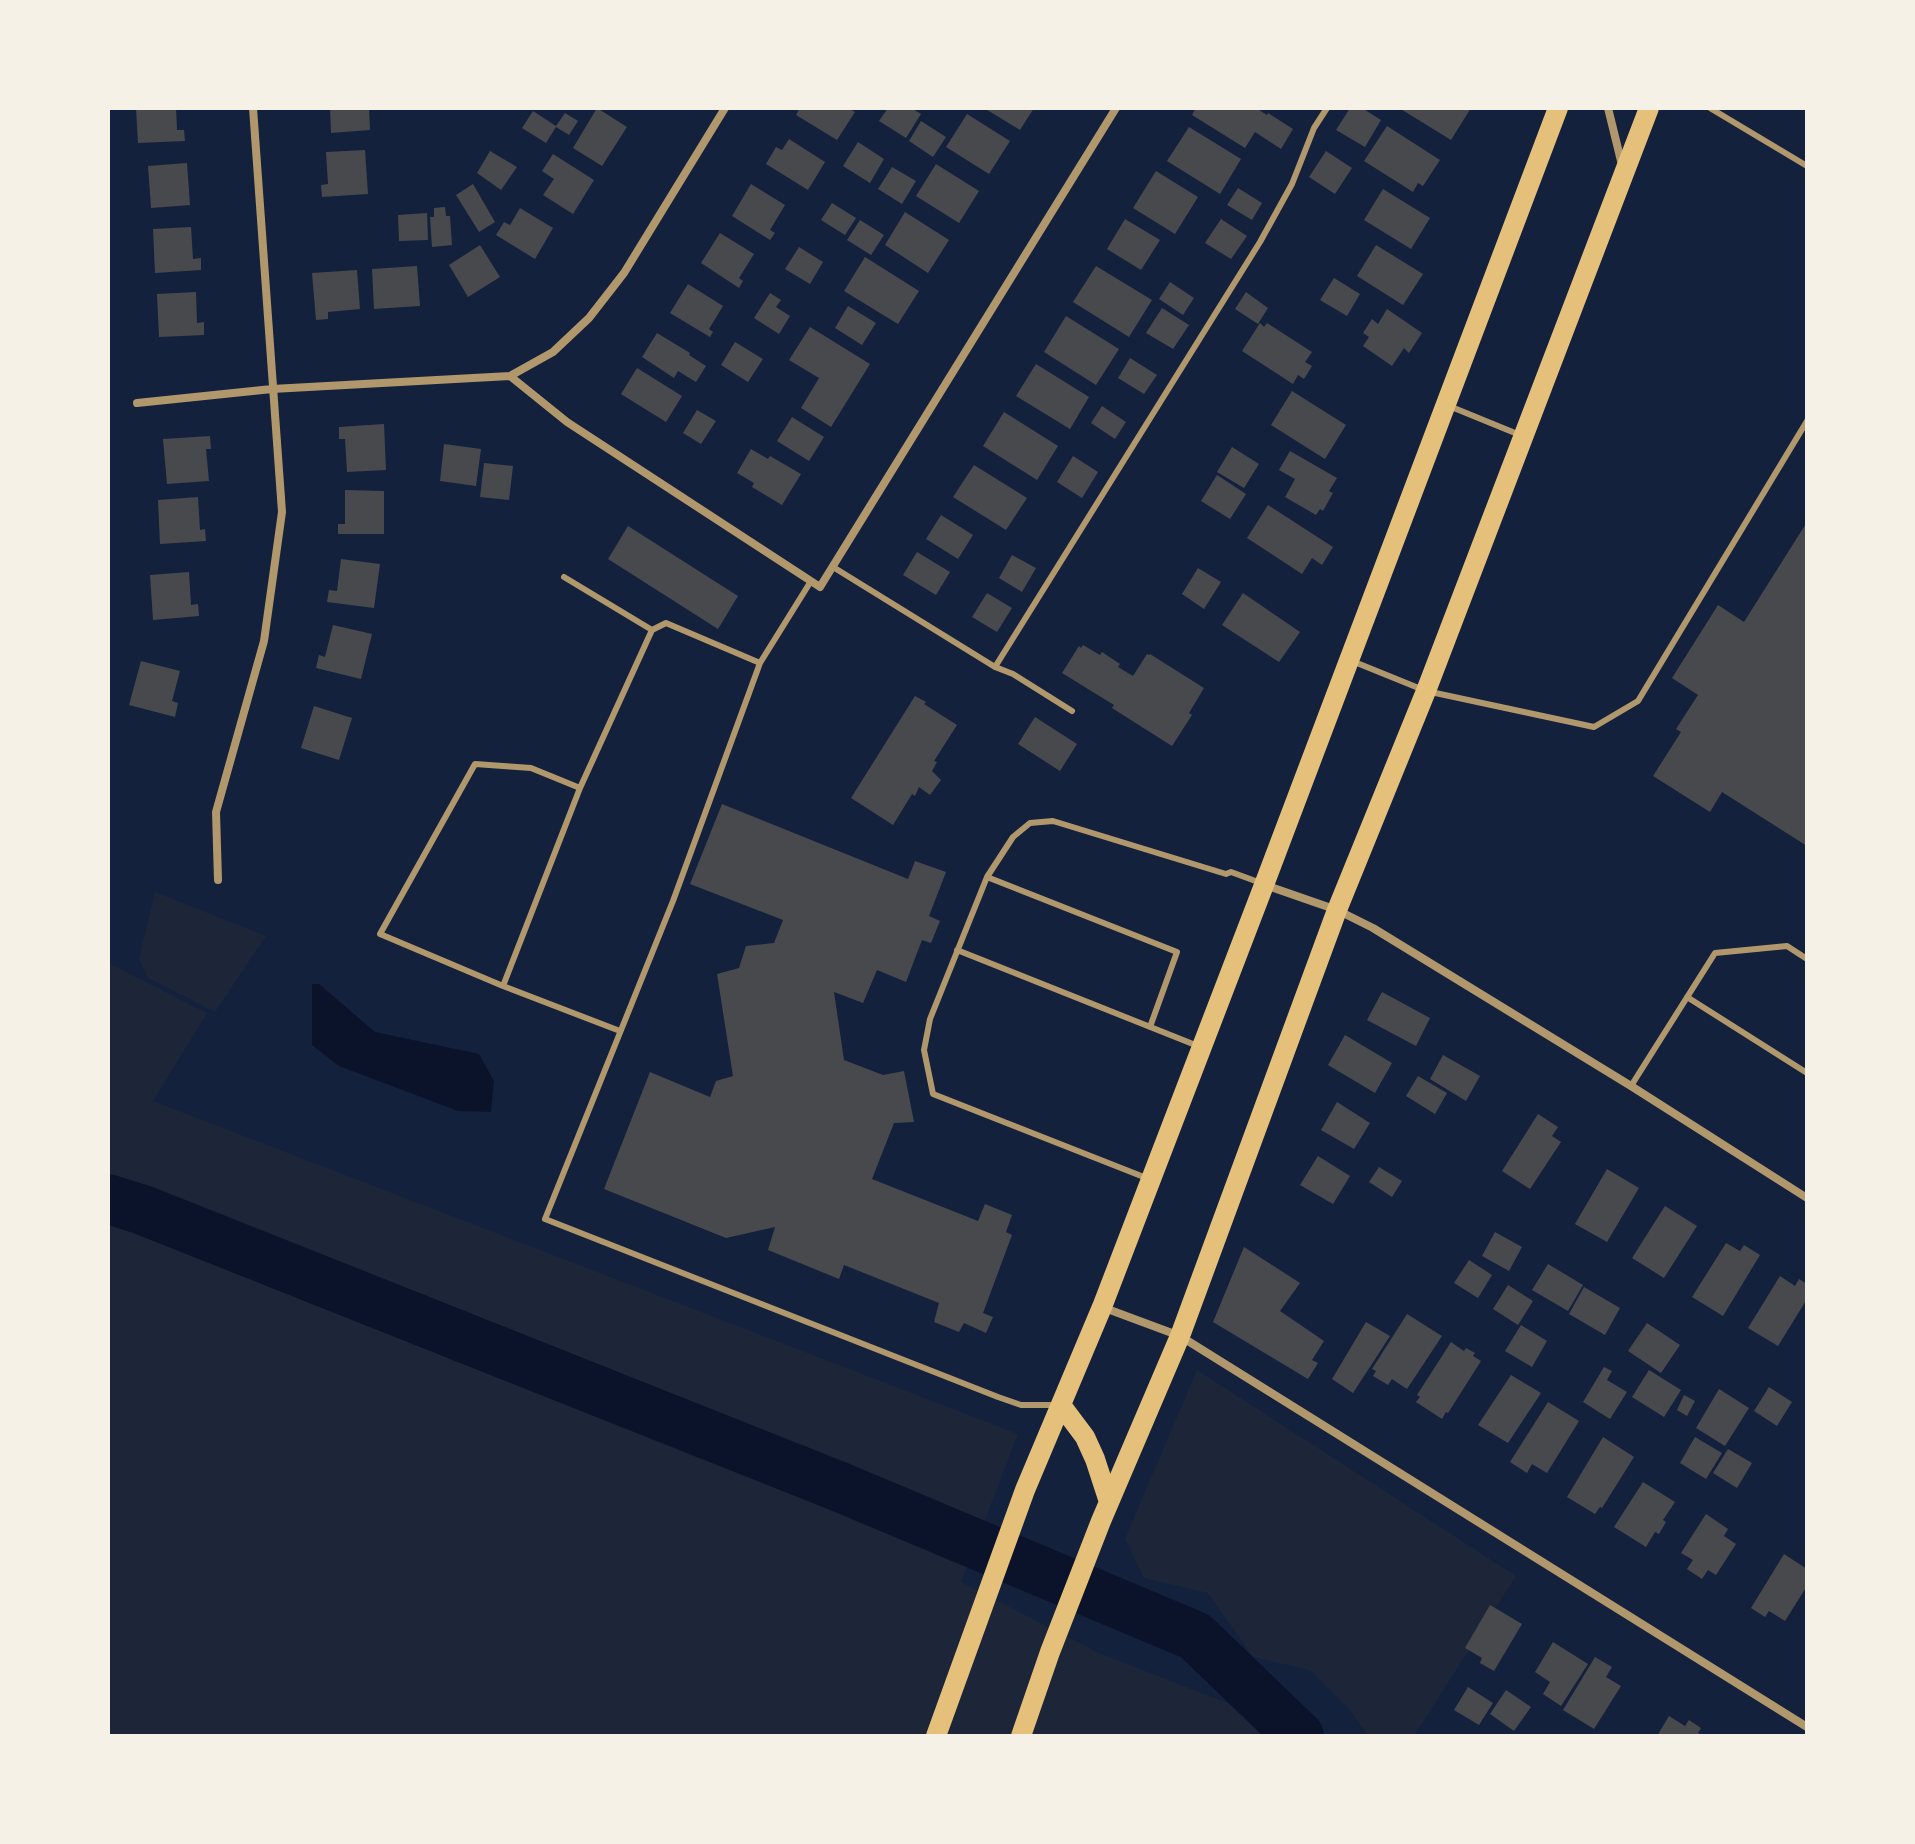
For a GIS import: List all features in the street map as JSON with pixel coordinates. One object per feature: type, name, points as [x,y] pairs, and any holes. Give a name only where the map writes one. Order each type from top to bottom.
[{"type":"main road","points":[[936,1736],[1025,1490],[1102,1307],[1558,108]]},
{"type":"main road","points":[[1021,1736],[1105,1511],[1180,1336],[1337,910],[1426,691],[1649,108]]},
{"type":"main road","points":[[1061,1405],[1085,1437],[1095,1459],[1105,1511]]},
{"type":"street","points":[[218,880],[216,812],[264,641],[282,512],[253,108]]},
{"type":"street","points":[[137,403],[272,389],[510,376],[553,352],[598,307],[624,273],[725,108]]},
{"type":"street","points":[[510,376],[567,422],[820,587],[1116,108]]},
{"type":"street","points":[[1608,108],[1624,174]]},
{"type":"street","points":[[1264,885],[1337,910],[1373,928],[1807,1198]]},
{"type":"street","points":[[1102,1307],[1180,1336],[1807,1727]]},
{"type":"lane","points":[[995,667],[1260,242],[1292,184],[1314,128],[1327,108]]},
{"type":"lane","points":[[1710,108],[1807,166]]},
{"type":"lane","points":[[1446,405],[1524,436]]},
{"type":"lane","points":[[1349,659],[1426,691],[1594,727],[1638,701],[1807,421]]},
{"type":"lane","points":[[833,567],[1072,711]]},
{"type":"lane","points":[[564,577],[652,630]]},
{"type":"lane","points":[[811,581],[760,663],[673,901],[545,1219],[998,1397],[1021,1405],[1061,1405]]},
{"type":"lane","points":[[503,986],[580,788],[652,630],[666,623],[760,663]]},
{"type":"lane","points":[[580,788],[531,768],[475,764],[380,934],[620,1031]]},
{"type":"lane","points":[[1151,1179],[933,1094],[924,1050],[930,1019],[987,877],[1013,837],[1030,823],[1053,821],[1226,874],[1231,872],[1264,885]]},
{"type":"lane","points":[[987,877],[1177,952],[1150,1027]]},
{"type":"lane","points":[[1631,1086],[1715,953],[1787,946],[1807,959]]},
{"type":"lane","points":[[957,950],[1201,1047]]},
{"type":"lane","points":[[1687,997],[1807,1073]]},
{"type":"shaded area","points":[[155,892],[266,936],[215,1012],[148,978],[139,959]]},
{"type":"shaded area","points":[[108,963],[207,1013],[153,1101],[1018,1434],[961,1582],[1099,1653],[1237,1707],[1275,1736],[108,1736]]},
{"type":"shaded area","points":[[312,984],[319,984],[375,1032],[479,1054],[494,1081],[491,1112],[458,1111],[339,1066],[312,1045]]},
{"type":"shaded area","points":[[1197,1370],[1516,1576],[1414,1736],[1368,1736],[1350,1710],[1310,1670],[1253,1657],[1208,1593],[1144,1578],[1125,1539]]},
{"type":"building","points":[[136,108],[176,108],[177,130],[184,130],[185,141],[138,143]]},
{"type":"building","points":[[330,108],[369,108],[370,130],[331,133]]},
{"type":"building","points":[[597,108],[627,127],[602,166],[573,148]]},
{"type":"building","points":[[800,108],[848,108],[855,112],[837,140],[796,115]]},
{"type":"building","points":[[888,108],[911,108],[921,114],[906,138],[879,121]]},
{"type":"building","points":[[984,108],[1034,108],[1020,130]]},
{"type":"building","points":[[1196,108],[1256,108],[1293,129],[1281,149],[1255,132],[1245,148],[1192,115]]},
{"type":"building","points":[[1350,108],[1362,108],[1381,120],[1365,147],[1336,130]]},
{"type":"building","points":[[1399,108],[1471,108],[1451,140]]},
{"type":"building","points":[[533,111],[556,126],[565,113],[578,121],[569,135],[556,127],[546,143],[522,128]]},
{"type":"building","points":[[967,114],[1010,141],[989,174],[946,147]]},
{"type":"building","points":[[921,121],[946,137],[933,157],[909,141]]},
{"type":"building","points":[[1387,126],[1440,160],[1423,186],[1418,183],[1413,192],[1364,161]]},
{"type":"building","points":[[1189,127],[1241,159],[1220,194],[1167,161]]},
{"type":"building","points":[[789,139],[825,162],[808,190],[766,164],[776,147],[782,150]]},
{"type":"building","points":[[858,142],[884,159],[870,183],[843,166]]},
{"type":"building","points":[[365,150],[368,194],[322,197],[321,185],[328,184],[326,152]]},
{"type":"building","points":[[490,151],[517,167],[501,190],[477,173]]},
{"type":"building","points":[[1326,151],[1352,168],[1335,194],[1309,177]]},
{"type":"building","points":[[553,154],[594,180],[573,214],[543,195],[554,179],[542,171]]},
{"type":"building","points":[[187,163],[190,205],[151,208],[148,166]]},
{"type":"building","points":[[936,164],[979,191],[959,223],[916,196]]},
{"type":"building","points":[[892,167],[916,181],[902,204],[878,189]]},
{"type":"building","points":[[1156,171],[1198,197],[1175,234],[1133,208]]},
{"type":"building","points":[[473,184],[495,222],[479,232],[456,195]]},
{"type":"building","points":[[751,184],[785,205],[770,230],[775,233],[770,240],[732,216]]},
{"type":"building","points":[[1238,188],[1262,203],[1252,220],[1227,205]]},
{"type":"building","points":[[1383,189],[1430,218],[1411,249],[1364,220]]},
{"type":"building","points":[[832,203],[856,218],[845,235],[821,220]]},
{"type":"building","points":[[445,207],[446,216],[450,216],[452,245],[432,247],[430,217],[434,217],[434,208]]},
{"type":"building","points":[[520,208],[553,228],[535,259],[496,235],[504,222],[510,225]]},
{"type":"building","points":[[905,212],[949,240],[928,273],[885,245]]},
{"type":"building","points":[[427,213],[428,240],[399,241],[398,215]]},
{"type":"building","points":[[1125,219],[1160,240],[1141,270],[1107,249]]},
{"type":"building","points":[[1221,219],[1247,236],[1231,259],[1205,243]]},
{"type":"building","points":[[860,220],[884,235],[871,255],[847,240]]},
{"type":"building","points":[[191,227],[193,259],[201,258],[201,270],[155,273],[153,229]]},
{"type":"building","points":[[720,233],[754,254],[739,278],[743,281],[739,288],[701,263]]},
{"type":"building","points":[[480,245],[500,277],[468,297],[449,265]]},
{"type":"building","points":[[1376,245],[1423,274],[1403,305],[1357,276]]},
{"type":"building","points":[[799,247],[823,262],[810,284],[785,269]]},
{"type":"building","points":[[865,257],[919,291],[898,324],[844,291]]},
{"type":"building","points":[[417,266],[420,306],[374,309],[372,269]]},
{"type":"building","points":[[1096,266],[1152,300],[1129,337],[1073,302]]},
{"type":"building","points":[[357,270],[360,309],[328,312],[328,319],[316,320],[312,273]]},
{"type":"building","points":[[1334,278],[1360,294],[1347,316],[1320,300]]},
{"type":"building","points":[[1170,282],[1194,298],[1183,315],[1159,299]]},
{"type":"building","points":[[688,284],[723,306],[709,329],[713,332],[710,337],[670,313]]},
{"type":"building","points":[[196,292],[197,323],[204,322],[204,335],[159,337],[157,294]]},
{"type":"building","points":[[1246,292],[1268,308],[1258,324],[1235,309]]},
{"type":"building","points":[[770,293],[781,300],[776,307],[790,316],[779,334],[754,318]]},
{"type":"building","points":[[848,306],[876,323],[862,345],[835,328]]},
{"type":"building","points":[[1162,308],[1189,325],[1173,349],[1146,333]]},
{"type":"building","points":[[1387,309],[1422,333],[1409,353],[1404,348],[1392,366],[1363,346],[1369,337],[1363,333],[1372,319],[1378,324]]},
{"type":"building","points":[[1066,316],[1119,349],[1096,385],[1044,352]]},
{"type":"building","points":[[1260,323],[1264,327],[1267,323],[1312,352],[1305,362],[1312,366],[1304,379],[1298,375],[1293,384],[1242,351]]},
{"type":"building","points":[[810,327],[870,364],[831,427],[801,408],[819,378],[789,360]]},
{"type":"building","points":[[657,333],[706,366],[696,382],[678,371],[674,378],[642,357]]},
{"type":"building","points":[[735,342],[763,359],[748,382],[721,365]]},
{"type":"building","points":[[1130,358],[1157,375],[1144,394],[1118,378]]},
{"type":"building","points":[[1036,364],[1089,397],[1070,429],[1016,396]]},
{"type":"building","points":[[637,368],[682,396],[666,422],[621,394]]},
{"type":"building","points":[[1292,391],[1346,425],[1325,459],[1271,425]]},
{"type":"building","points":[[1102,406],[1126,422],[1115,439],[1091,423]]},
{"type":"building","points":[[697,410],[716,421],[701,444],[683,433]]},
{"type":"building","points":[[1004,412],[1058,446],[1037,480],[983,446]]},
{"type":"building","points":[[792,417],[824,437],[809,461],[777,441]]},
{"type":"building","points":[[384,424],[386,470],[347,472],[345,439],[339,439],[339,427]]},
{"type":"building","points":[[210,436],[211,449],[206,449],[209,481],[167,484],[163,439]]},
{"type":"building","points":[[444,444],[481,449],[476,486],[440,481]]},
{"type":"building","points":[[1232,447],[1259,464],[1244,488],[1217,472]]},
{"type":"building","points":[[751,449],[801,474],[782,505],[752,487],[754,483],[737,473]]},
{"type":"building","points":[[1290,451],[1337,478],[1323,511],[1320,509],[1316,515],[1285,497],[1295,479],[1279,470]]},
{"type":"building","points":[[1073,456],[1098,472],[1082,498],[1057,482]]},
{"type":"building","points":[[484,463],[513,466],[509,500],[480,497]]},
{"type":"building","points":[[974,465],[1027,498],[1006,530],[953,497]]},
{"type":"building","points":[[1217,475],[1246,494],[1230,519],[1201,501]]},
{"type":"building","points":[[345,490],[384,491],[384,534],[338,534],[338,524],[345,524]]},
{"type":"building","points":[[198,497],[200,530],[205,529],[206,541],[160,544],[158,500]]},
{"type":"building","points":[[1268,505],[1333,547],[1322,565],[1312,558],[1302,574],[1247,538]]},
{"type":"building","points":[[941,515],[973,535],[958,559],[926,539]]},
{"type":"building","points":[[1807,522],[1807,846],[1722,792],[1710,812],[1653,776],[1681,732],[1676,729],[1698,695],[1672,678],[1718,605],[1744,622]]},
{"type":"building","points":[[628,526],[738,596],[718,629],[608,559]]},
{"type":"building","points":[[917,552],[950,572],[936,595],[903,575]]},
{"type":"building","points":[[1012,555],[1036,568],[1022,592],[999,578]]},
{"type":"building","points":[[341,559],[380,564],[374,608],[327,602],[329,590],[337,591]]},
{"type":"building","points":[[1198,568],[1221,582],[1204,609],[1182,594]]},
{"type":"building","points":[[189,572],[191,605],[198,604],[199,616],[153,620],[150,575]]},
{"type":"building","points":[[987,593],[1012,608],[997,632],[972,617]]},
{"type":"building","points":[[1243,593],[1300,632],[1279,662],[1222,625]]},
{"type":"building","points":[[333,625],[372,634],[361,679],[316,668],[319,655],[325,657]]},
{"type":"building","points":[[1083,645],[1100,655],[1102,652],[1133,676],[1150,654],[1204,688],[1189,713],[1192,715],[1172,746],[1062,673],[1079,646],[1081,648]]},
{"type":"building","points":[[141,661],[180,671],[172,701],[178,703],[175,717],[129,705]]},
{"type":"building","points":[[915,696],[957,725],[934,761],[937,762],[932,771],[941,780],[930,795],[919,787],[893,825],[851,798]]},
{"type":"building","points":[[314,706],[352,718],[339,760],[301,748]]},
{"type":"building","points":[[1035,717],[1077,744],[1060,771],[1018,744]]},
{"type":"building","points":[[722,804],[908,879],[915,861],[946,872],[929,916],[940,921],[931,943],[922,940],[906,982],[877,970],[863,1003],[834,992],[844,1060],[883,1075],[904,1071],[914,1122],[894,1123],[872,1179],[978,1221],[985,1204],[1012,1215],[1006,1232],[1012,1235],[983,1313],[993,1317],[986,1333],[964,1323],[959,1332],[934,1322],[939,1303],[844,1265],[839,1279],[768,1250],[775,1227],[726,1238],[604,1189],[650,1072],[710,1097],[716,1081],[733,1076],[717,974],[739,968],[746,946],[774,943],[783,920],[690,884]]},
{"type":"building","points":[[1382,992],[1430,1018],[1416,1046],[1367,1020]]},
{"type":"building","points":[[1345,1035],[1392,1063],[1375,1093],[1328,1065]]},
{"type":"building","points":[[1443,1055],[1480,1076],[1466,1101],[1430,1079]]},
{"type":"building","points":[[1418,1076],[1447,1093],[1435,1114],[1406,1096]]},
{"type":"building","points":[[1337,1102],[1370,1123],[1354,1149],[1321,1130]]},
{"type":"building","points":[[1538,1114],[1558,1127],[1552,1136],[1561,1142],[1530,1189],[1502,1171]]},
{"type":"building","points":[[1318,1156],[1350,1176],[1333,1204],[1300,1185]]},
{"type":"building","points":[[1379,1167],[1402,1181],[1392,1197],[1369,1182]]},
{"type":"building","points":[[1607,1169],[1639,1188],[1607,1242],[1575,1224]]},
{"type":"building","points":[[1665,1206],[1697,1226],[1664,1278],[1632,1258]]},
{"type":"building","points":[[1495,1232],[1522,1247],[1509,1271],[1482,1256]]},
{"type":"building","points":[[1726,1243],[1740,1251],[1744,1245],[1760,1255],[1723,1316],[1692,1297]]},
{"type":"building","points":[[1244,1247],[1300,1283],[1280,1311],[1324,1341],[1312,1360],[1318,1363],[1308,1379],[1213,1322]]},
{"type":"building","points":[[1469,1260],[1492,1275],[1478,1298],[1454,1283]]},
{"type":"building","points":[[1548,1264],[1583,1285],[1568,1311],[1532,1290]]},
{"type":"building","points":[[1780,1276],[1795,1286],[1799,1279],[1807,1284],[1807,1299],[1778,1346],[1748,1328]]},
{"type":"building","points":[[1508,1285],[1533,1301],[1518,1325],[1493,1309]]},
{"type":"building","points":[[1584,1287],[1620,1308],[1605,1335],[1569,1314]]},
{"type":"building","points":[[1407,1314],[1442,1336],[1407,1389],[1392,1379],[1388,1385],[1373,1376],[1376,1371],[1372,1369]]},
{"type":"building","points":[[1366,1322],[1390,1336],[1353,1393],[1332,1379]]},
{"type":"building","points":[[1647,1323],[1680,1345],[1661,1373],[1628,1351]]},
{"type":"building","points":[[1521,1325],[1547,1341],[1532,1367],[1505,1351]]},
{"type":"building","points":[[1451,1342],[1464,1351],[1466,1348],[1475,1353],[1473,1356],[1481,1361],[1442,1419],[1416,1402],[1420,1397],[1417,1395]]},
{"type":"building","points":[[1604,1367],[1612,1371],[1607,1380],[1627,1392],[1610,1419],[1583,1402]]},
{"type":"building","points":[[1649,1370],[1681,1390],[1664,1417],[1632,1397]]},
{"type":"building","points":[[1511,1375],[1541,1393],[1508,1443],[1478,1425]]},
{"type":"building","points":[[1769,1387],[1792,1402],[1777,1426],[1754,1411]]},
{"type":"building","points":[[1719,1389],[1749,1408],[1725,1446],[1696,1428]]},
{"type":"building","points":[[1684,1395],[1695,1401],[1687,1416],[1677,1410]]},
{"type":"building","points":[[1548,1402],[1579,1421],[1547,1473],[1532,1464],[1527,1473],[1510,1462]]},
{"type":"building","points":[[1603,1437],[1634,1457],[1595,1514],[1567,1497]]},
{"type":"building","points":[[1695,1437],[1722,1453],[1706,1479],[1680,1463]]},
{"type":"building","points":[[1728,1449],[1752,1463],[1737,1488],[1713,1473]]},
{"type":"building","points":[[1643,1482],[1675,1502],[1663,1520],[1666,1522],[1659,1534],[1655,1532],[1646,1547],[1614,1527]]},
{"type":"building","points":[[1706,1514],[1728,1529],[1724,1536],[1736,1544],[1716,1575],[1708,1570],[1702,1579],[1687,1569],[1693,1560],[1681,1553]]},
{"type":"building","points":[[1784,1554],[1807,1569],[1807,1586],[1785,1621],[1769,1611],[1765,1617],[1751,1608]]},
{"type":"building","points":[[1490,1605],[1522,1624],[1494,1671],[1480,1663],[1482,1658],[1465,1648]]},
{"type":"building","points":[[1553,1642],[1588,1664],[1561,1706],[1543,1694],[1550,1682],[1535,1672]]},
{"type":"building","points":[[1595,1657],[1612,1667],[1606,1677],[1621,1686],[1594,1729],[1563,1710]]},
{"type":"building","points":[[1468,1687],[1493,1703],[1479,1725],[1454,1710]]},
{"type":"building","points":[[1506,1690],[1531,1707],[1514,1731],[1490,1714]]},
{"type":"building","points":[[1669,1716],[1685,1726],[1689,1720],[1701,1728],[1698,1733],[1704,1736],[1657,1736]]},
{"type":"waterway","points":[[108,1199],[143,1210],[840,1487],[1195,1636],[1299,1736]]}]
